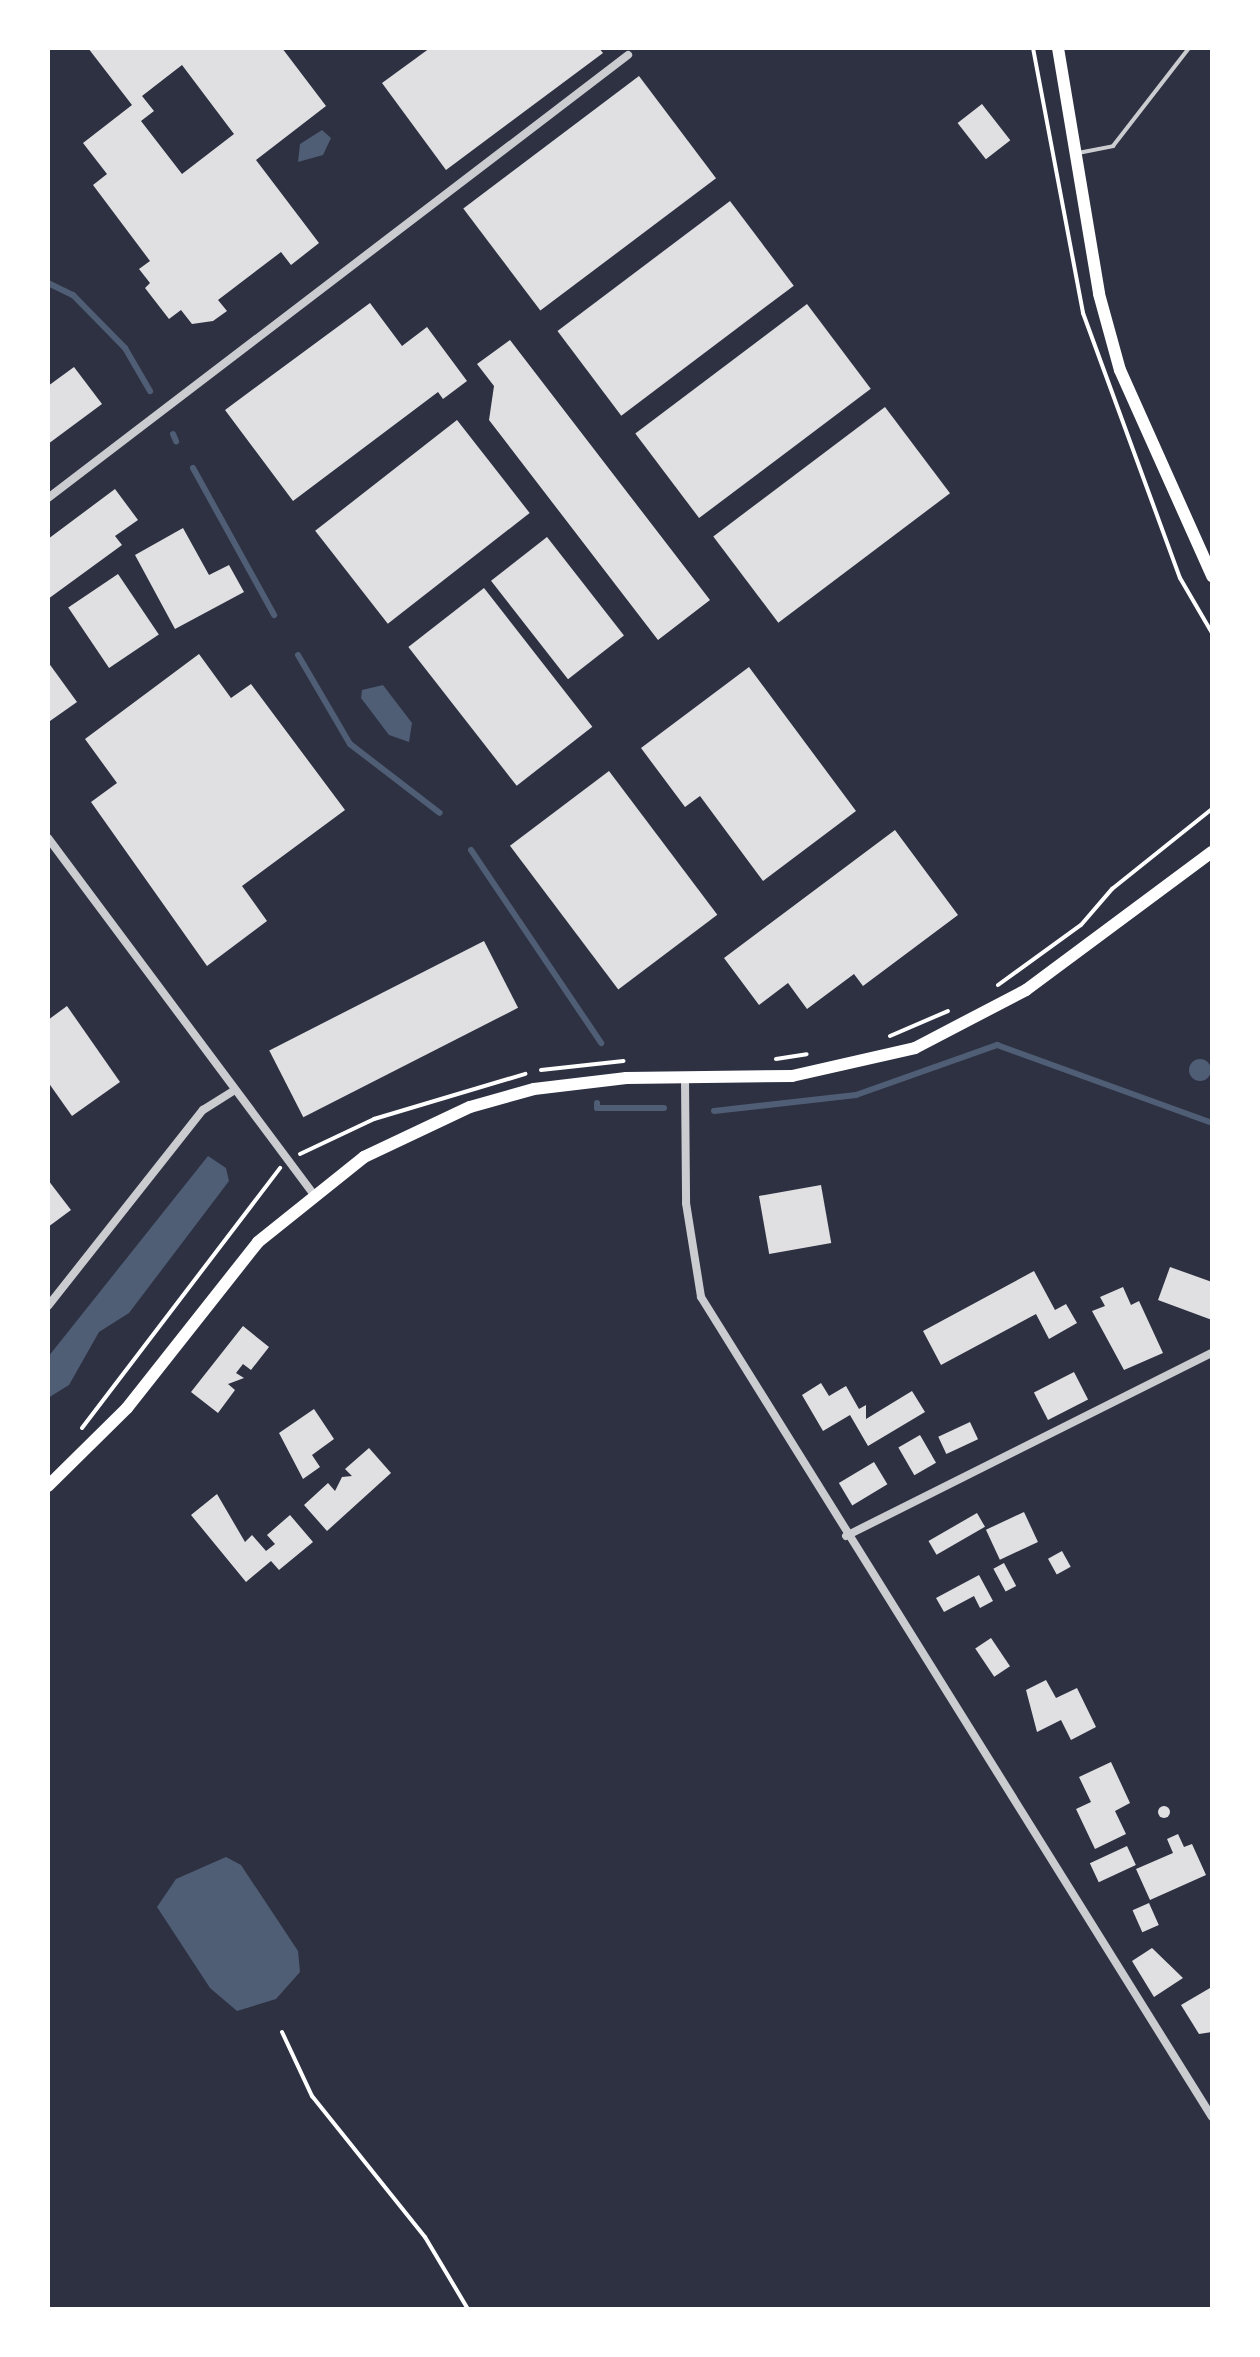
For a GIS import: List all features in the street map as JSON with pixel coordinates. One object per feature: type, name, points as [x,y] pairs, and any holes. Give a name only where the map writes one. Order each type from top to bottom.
[{"type":"main road","points":[[1058,48],[1099,294],[1120,370],[1212,576]]},
{"type":"main road","points":[[48,1486],[127,1408],[250,1251],[313,1193],[364,1157],[470,1107],[580,1082],[792,1076],[915,1048],[1026,990],[1212,852]]},
{"type":"street","points":[[48,498],[628,55]]},
{"type":"street","points":[[48,838],[232,1092],[313,1193]]},
{"type":"street","points":[[685,1079],[686,1203],[701,1297],[846,1536],[1212,2117]]},
{"type":"street","points":[[48,1306],[203,1110],[232,1092]]},
{"type":"street","points":[[846,1536],[1212,1353]]},
{"type":"lane","points":[[1076,154],[1113,146],[1189,48]]},
{"type":"path","points":[[76,1435],[132,1369]]},
{"type":"path","points":[[282,2032],[312,2096],[425,2237],[468,2309]]},
{"type":"water","points":[[322,130],[331,138],[323,155],[298,162],[300,144]]},
{"type":"water","points":[[383,685],[412,723],[409,742],[389,735],[361,698],[362,690]]},
{"type":"water","points":[[1200,1059],[1211,1070],[1200,1081],[1189,1070]]},
{"type":"water","points":[[208,1156],[226,1168],[229,1181],[129,1313],[99,1332],[69,1385],[48,1398],[48,1357]]},
{"type":"water","points":[[226,1857],[241,1865],[298,1951],[300,1972],[276,1999],[237,2011],[210,1988],[157,1907],[176,1879]]},
{"type":"building","points":[[88,48],[282,48],[326,106],[256,160],[319,243],[291,265],[281,252],[218,300],[227,311],[213,321],[192,324],[181,310],[169,319],[145,288],[150,283],[139,269],[150,261],[93,185],[107,174],[83,143],[132,105]],"holes":[[[182,65],[234,134],[182,174],[141,121],[154,111],[142,96]]]},
{"type":"building","points":[[430,48],[599,48],[603,53],[446,170],[382,83]]},
{"type":"building","points":[[639,76],[716,178],[540,311],[463,208]]},
{"type":"building","points":[[982,104],[1010,140],[986,159],[958,123]]},
{"type":"building","points":[[730,201],[794,286],[621,416],[557,331]]},
{"type":"building","points":[[370,303],[402,346],[427,327],[467,381],[443,399],[438,392],[293,501],[225,410]]},
{"type":"building","points":[[807,304],[871,389],[699,518],[635,433]]},
{"type":"building","points":[[510,340],[710,600],[658,640],[489,420],[494,386],[477,364]]},
{"type":"building","points":[[74,367],[102,404],[48,444],[48,386]]},
{"type":"building","points":[[885,407],[950,493],[778,623],[713,536]]},
{"type":"building","points":[[457,420],[530,513],[388,624],[315,531]]},
{"type":"building","points":[[115,489],[138,520],[115,536],[122,545],[48,599],[48,539]]},
{"type":"building","points":[[183,528],[209,575],[229,565],[244,592],[175,629],[135,555]]},
{"type":"building","points":[[547,537],[624,636],[568,679],[491,581]]},
{"type":"building","points":[[118,574],[159,635],[109,668],[68,608]]},
{"type":"building","points":[[484,588],[592,727],[517,786],[408,647]]},
{"type":"building","points":[[199,654],[231,698],[251,684],[345,810],[242,886],[267,921],[207,966],[91,802],[117,783],[85,739]]},
{"type":"building","points":[[48,662],[77,702],[50,721],[48,718]]},
{"type":"building","points":[[749,667],[856,811],[763,881],[700,796],[685,807],[641,748]]},
{"type":"building","points":[[609,771],[717,915],[618,989],[510,846]]},
{"type":"building","points":[[895,830],[958,915],[863,986],[854,974],[807,1009],[788,983],[759,1005],[724,958]]},
{"type":"building","points":[[484,941],[518,1008],[303,1117],[269,1050]]},
{"type":"building","points":[[67,1006],[120,1082],[72,1116],[48,1082],[48,1020]]},
{"type":"building","points":[[48,1180],[71,1210],[48,1227]]},
{"type":"building","points":[[821,1185],[831,1243],[769,1254],[759,1196]]},
{"type":"building","points":[[1170,1267],[1212,1282],[1212,1320],[1158,1300]]},
{"type":"building","points":[[1034,1271],[1055,1310],[1066,1304],[1077,1323],[1049,1339],[1036,1314],[941,1365],[923,1331]]},
{"type":"building","points":[[1123,1287],[1131,1305],[1139,1301],[1163,1353],[1124,1370],[1092,1311],[1105,1306],[1100,1297]]},
{"type":"building","points":[[243,1326],[269,1347],[251,1370],[243,1364],[236,1373],[244,1378],[228,1384],[235,1390],[218,1413],[191,1392]]},
{"type":"building","points":[[1074,1372],[1088,1400],[1048,1420],[1034,1392]]},
{"type":"building","points":[[821,1383],[829,1396],[846,1386],[859,1409],[866,1405],[866,1419],[912,1391],[925,1412],[868,1446],[850,1415],[823,1431],[802,1395]]},
{"type":"building","points":[[314,1409],[334,1439],[312,1455],[320,1467],[303,1479],[279,1433]]},
{"type":"building","points":[[970,1422],[978,1439],[946,1454],[938,1437]]},
{"type":"building","points":[[920,1435],[936,1463],[914,1475],[898,1448]]},
{"type":"building","points":[[369,1448],[391,1473],[327,1531],[304,1505],[328,1483],[335,1491],[342,1477],[352,1476],[345,1469]]},
{"type":"building","points":[[874,1462],[887,1484],[852,1505],[839,1483]]},
{"type":"building","points":[[217,1494],[245,1542],[252,1535],[266,1551],[275,1544],[267,1535],[290,1515],[313,1542],[279,1570],[271,1561],[246,1582],[191,1515]]},
{"type":"building","points":[[1024,1512],[1038,1542],[1000,1560],[986,1530]]},
{"type":"building","points":[[977,1513],[985,1527],[937,1555],[929,1541]]},
{"type":"building","points":[[1062,1551],[1071,1567],[1057,1575],[1048,1559]]},
{"type":"building","points":[[1004,1563],[1016,1586],[1006,1592],[993,1569]]},
{"type":"building","points":[[979,1575],[993,1601],[980,1608],[974,1596],[944,1612],[936,1598]]},
{"type":"building","points":[[991,1638],[1010,1666],[994,1677],[975,1649]]},
{"type":"building","points":[[1046,1680],[1056,1698],[1077,1688],[1096,1727],[1071,1740],[1061,1720],[1037,1732],[1026,1690]]},
{"type":"building","points":[[1111,1762],[1130,1803],[1115,1811],[1126,1834],[1095,1849],[1076,1809],[1091,1802],[1079,1777]]},
{"type":"building","points":[[1164,1806],[1170,1812],[1164,1818],[1158,1812]]},
{"type":"building","points":[[1178,1834],[1184,1847],[1192,1844],[1206,1875],[1150,1900],[1136,1869],[1173,1853],[1167,1839]]},
{"type":"building","points":[[1127,1846],[1136,1865],[1099,1882],[1090,1863]]},
{"type":"building","points":[[1149,1903],[1159,1925],[1142,1932],[1133,1910]]},
{"type":"building","points":[[1152,1948],[1183,1978],[1154,1997],[1132,1961]]},
{"type":"building","points":[[1210,1988],[1212,2032],[1199,2034],[1181,2005]]},
{"type":"waterway","points":[[48,283],[73,295],[125,348],[150,391]]},
{"type":"waterway","points":[[173,434],[176,441]]},
{"type":"waterway","points":[[193,468],[274,615]]},
{"type":"waterway","points":[[298,655],[350,744],[440,813]]},
{"type":"waterway","points":[[471,850],[601,1043]]},
{"type":"waterway","points":[[714,1111],[856,1095],[997,1045],[1212,1123]]},
{"type":"waterway","points":[[597,1103],[597,1108],[664,1108]]}]
